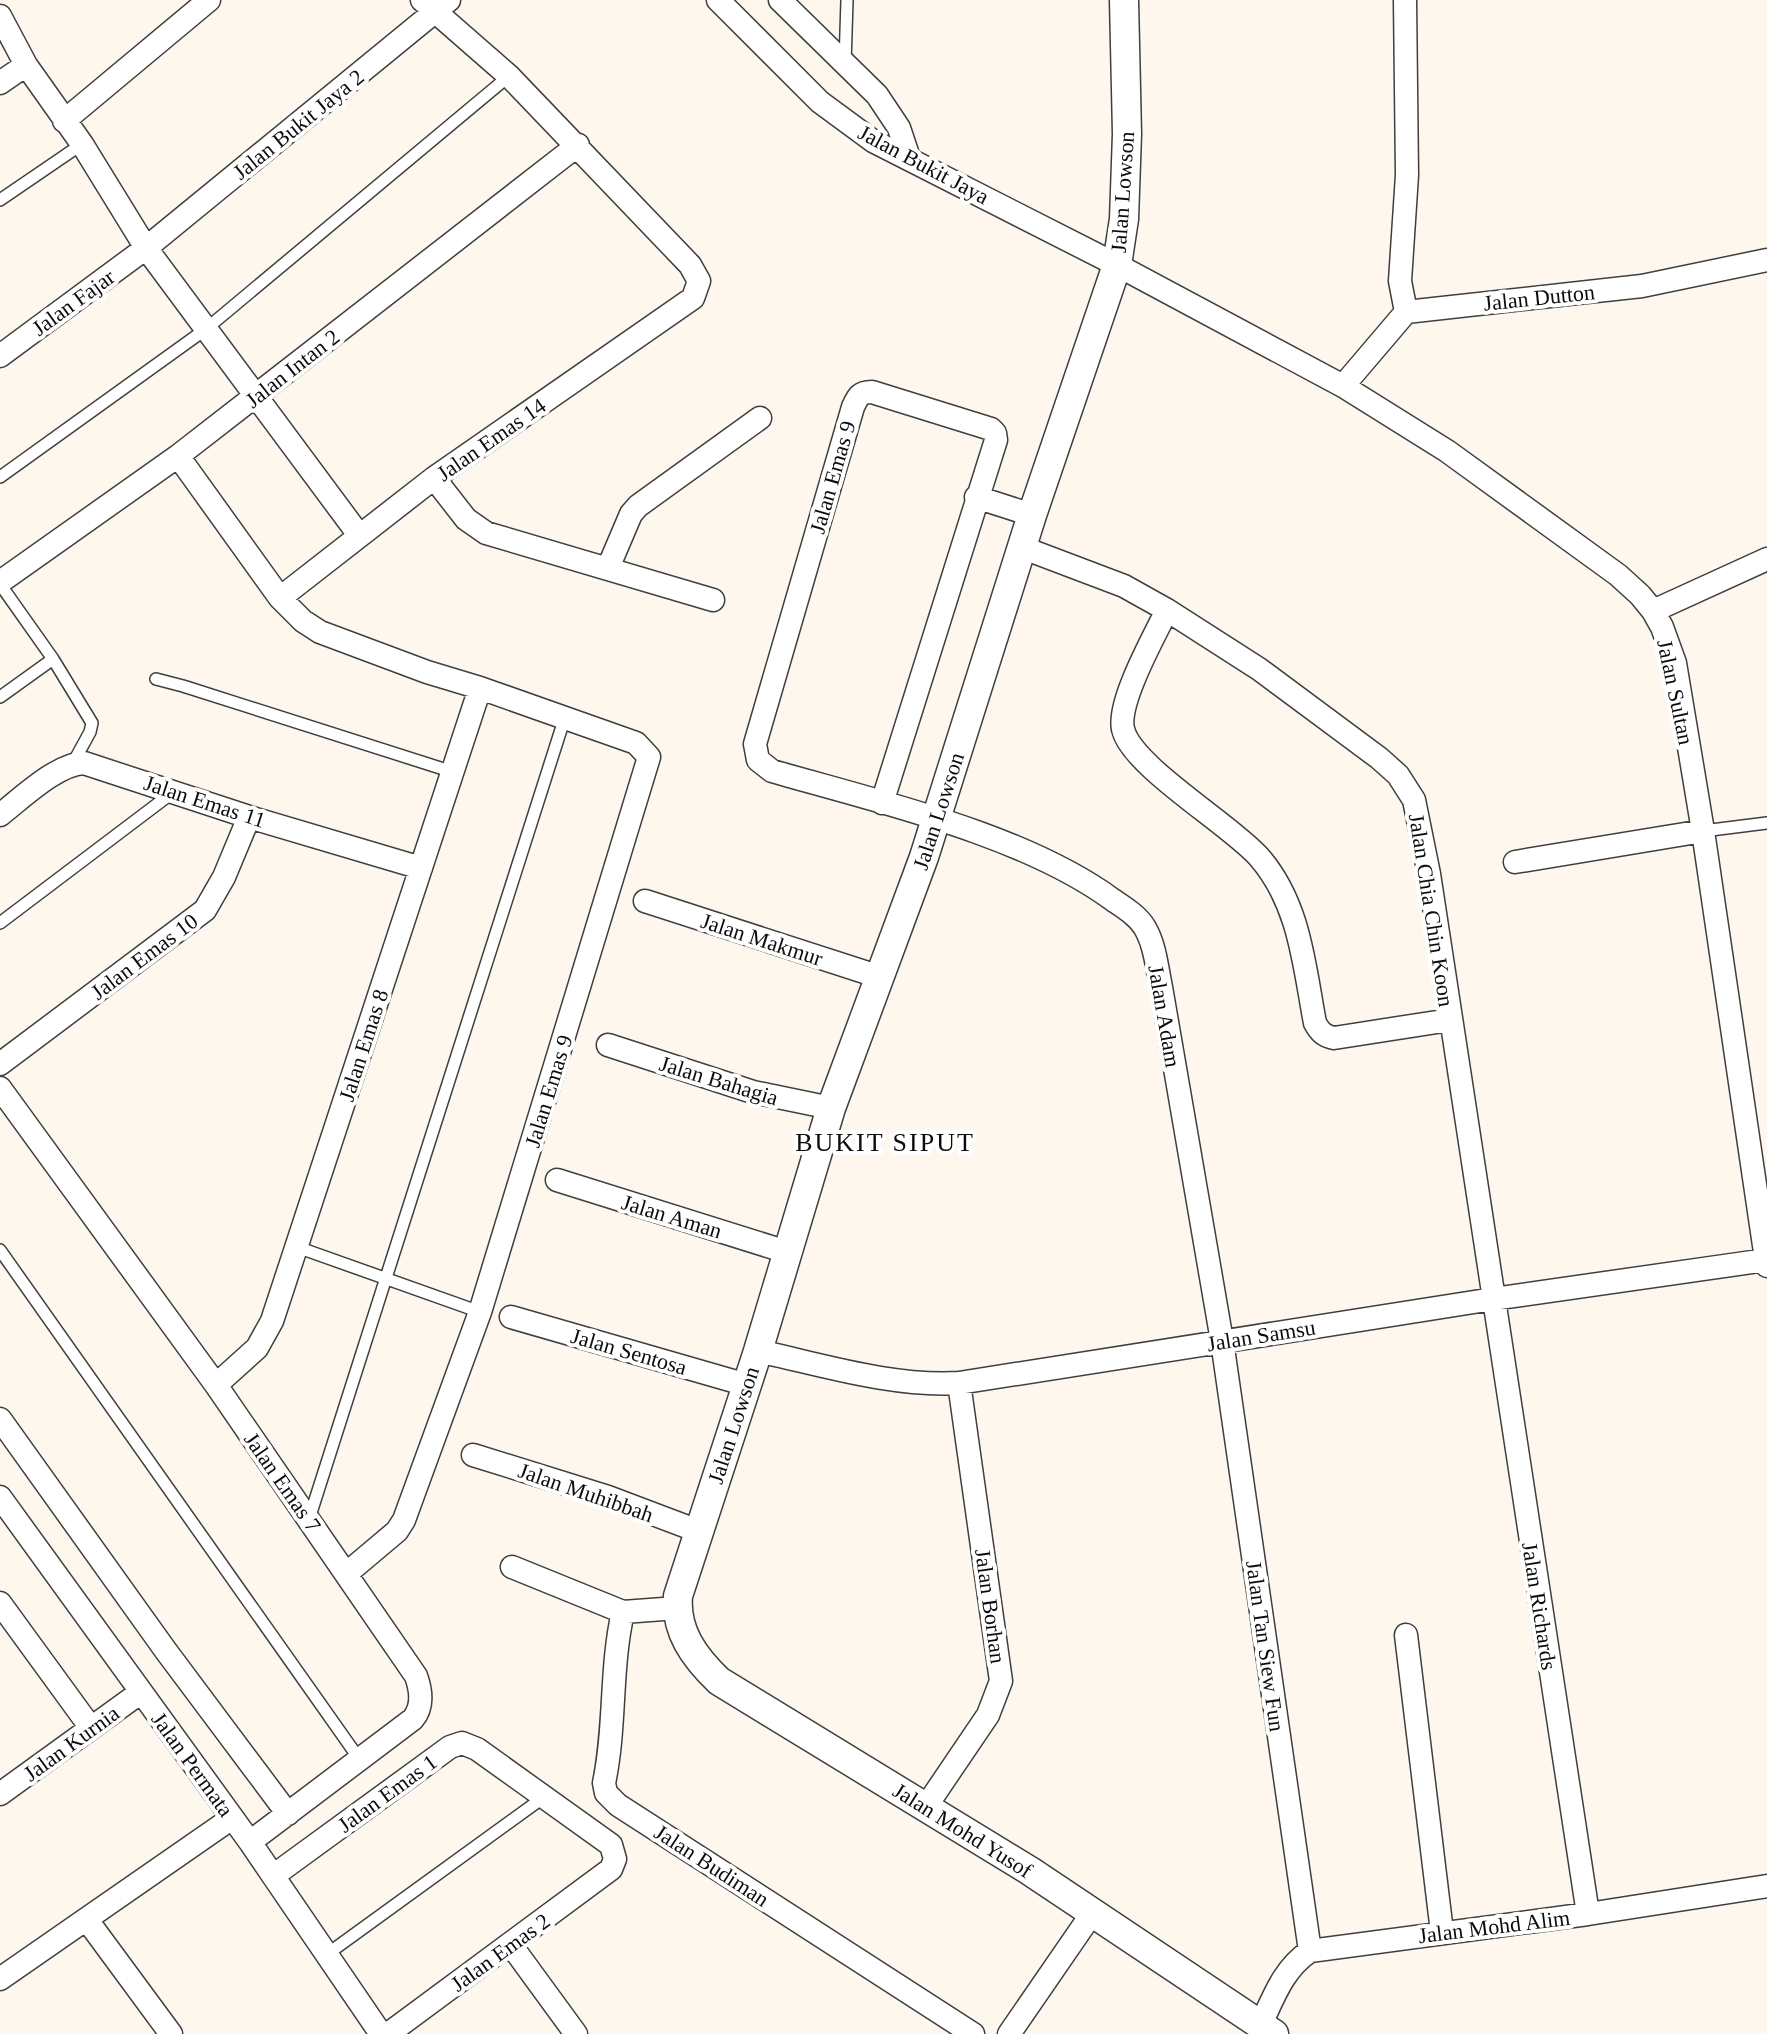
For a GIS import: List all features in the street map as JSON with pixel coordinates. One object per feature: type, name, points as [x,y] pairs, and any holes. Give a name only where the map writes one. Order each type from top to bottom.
[{"type":"street","points":[[0,8],[10,0]]},
{"type":"street","points":[[64,121],[209,0]]},
{"type":"street","name":"Jalan Bukit Jaya","points":[[718,0],[820,102],[873,141],[1117,265]]},
{"type":"street","points":[[780,0],[877,95],[899,128],[909,158]]},
{"type":"street","name":"Jalan Lowson","points":[[677,1608],[698,1531],[758,1351],[831,1108],[936,820],[1021,547],[1117,265],[1124,219],[1127,134],[1124,0]]},
{"type":"street","points":[[1343,386],[1406,312],[1400,281],[1407,175],[1405,0]]},
{"type":"street","points":[[435,4],[578,145]]},
{"type":"street","name":"Jalan Bukit Jaya 2","points":[[146,248],[435,4]]},
{"type":"street","points":[[0,16],[26,65],[82,144],[146,248],[359,535]]},
{"type":"street","points":[[0,83],[26,65]]},
{"type":"street","name":"Jalan Emas 14","points":[[280,598],[434,478],[693,298],[699,281],[690,265],[578,145]]},
{"type":"street","name":"Jalan Intan 2","points":[[0,583],[178,456],[578,145]]},
{"type":"street","name":"Jalan Fajar","points":[[0,356],[146,248]]},
{"type":"street","name":"Jalan Dutton","points":[[1406,312],[1642,286],[1767,260]]},
{"type":"street","name":"Jalan Sultan","points":[[1117,265],[1343,386],[1447,451],[1618,575],[1653,611],[1675,663],[1767,1263]]},
{"type":"street","name":"Jalan Emas 9","points":[[882,803],[996,440],[991,429],[864,392],[857,396],[755,744],[758,760],[772,771],[936,820]]},
{"type":"street","points":[[608,568],[631,514],[638,506],[760,418]]},
{"type":"street","name":"Jalan Emas 9","points":[[178,456],[280,598],[303,621],[320,632],[636,743],[649,757],[480,1312],[404,1520],[397,1531],[346,1574]]},
{"type":"street","points":[[434,478],[466,519],[486,533],[713,600]]},
{"type":"street","points":[[976,497],[1032,515]]},
{"type":"street","name":"Jalan Chia Chin Koon","points":[[1021,547],[1124,586],[1167,610],[1259,669],[1379,758],[1408,787],[1418,816],[1429,874],[1493,1299]]},
{"type":"street","points":[[1653,611],[1767,559]]},
{"type":"street","points":[[1167,610],[1122,715],[1125,737],[1162,776],[1260,858],[1273,876],[1293,916],[1315,1023],[1320,1031],[1334,1038],[1450,1020]]},
{"type":"street","name":"Jalan Emas 8","points":[[216,1385],[244,1362],[265,1338],[480,688]]},
{"type":"street","points":[[0,815],[59,770],[73,763]]},
{"type":"street","name":"Jalan Emas 11","points":[[73,763],[97,765],[249,817],[421,868]]},
{"type":"street","name":"Jalan Emas 10","points":[[0,1064],[205,910],[224,877],[249,817]]},
{"type":"street","name":"Jalan Adam","points":[[936,820],[1035,856],[1095,886],[1146,929],[1152,942],[1161,987],[1222,1341]]},
{"type":"street","points":[[1515,862],[1703,831]]},
{"type":"street","name":"Jalan Makmur","points":[[645,901],[880,977]]},
{"type":"street","name":"Jalan Bahagia","points":[[608,1045],[753,1092],[831,1108]]},
{"type":"street","name":"Jalan Emas 7","points":[[0,1088],[216,1385],[416,1676],[421,1690],[419,1712],[413,1719],[250,1842]]},
{"type":"street","name":"Jalan Aman","points":[[557,1180],[787,1252]]},
{"type":"street","name":"Jalan Samsu","points":[[758,1351],[896,1381],[932,1385],[959,1383],[1493,1299],[1767,1263]]},
{"type":"street","name":"Jalan Richards","points":[[1493,1299],[1588,1914]]},
{"type":"street","name":"Jalan Sentosa","points":[[511,1317],[747,1385]]},
{"type":"street","name":"Jalan Tan Siew Fun","points":[[1222,1341],[1310,1951]]},
{"type":"street","name":"Jalan Borhan","points":[[925,1808],[988,1715],[1001,1681],[959,1383]]},
{"type":"street","points":[[0,1419],[166,1651],[288,1814]]},
{"type":"street","name":"Jalan Muhibbah","points":[[473,1455],[619,1500],[698,1531]]},
{"type":"street","name":"Jalan Permata","points":[[0,1497],[250,1842],[381,2034]]},
{"type":"street","points":[[512,1567],[623,1612],[677,1608]]},
{"type":"street","points":[[0,1603],[91,1728]]},
{"type":"street","name":"Jalan Mohd Yusof","points":[[677,1608],[682,1633],[689,1646],[719,1681],[1093,1912],[1267,2029]]},
{"type":"street","name":"Jalan Budiman","points":[[623,1612],[617,1641],[614,1722],[604,1783],[606,1793],[618,1805],[973,2034]]},
{"type":"street","points":[[1406,1635],[1442,1932]]},
{"type":"street","name":"Jalan Kurnia","points":[[3,1786],[141,1692]]},
{"type":"street","name":"Jalan Emas 1","points":[[273,1876],[450,1747],[462,1743],[477,1749],[544,1797]]},
{"type":"street","name":"Jalan Emas 2","points":[[388,2034],[611,1869],[615,1859],[611,1845],[544,1797]]},
{"type":"street","points":[[0,1979],[232,1818]]},
{"type":"street","name":"Jalan Mohd Alim","points":[[1310,1951],[1588,1914],[1767,1886]]},
{"type":"street","points":[[1009,2034],[1093,1912]]},
{"type":"street","points":[[87,1920],[171,2034]]},
{"type":"street","points":[[511,1945],[576,2034]]},
{"type":"street","points":[[1267,2029],[1285,1975],[1296,1960],[1310,1951]]},
{"type":"lane","points":[[845,64],[847,0]]},
{"type":"lane","points":[[0,477],[206,329],[509,76]]},
{"type":"lane","points":[[0,200],[82,144]]},
{"type":"lane","points":[[0,583],[53,659],[92,723],[73,763]]},
{"type":"lane","points":[[0,697],[53,659]]},
{"type":"lane","points":[[156,679],[453,772]]},
{"type":"lane","points":[[309,1519],[565,717]]},
{"type":"lane","points":[[0,923],[175,792]]},
{"type":"lane","points":[[1703,831],[1767,823]]},
{"type":"lane","points":[[297,1247],[480,1312]]},
{"type":"lane","points":[[0,1250],[360,1760]]},
{"type":"lane","points":[[326,1955],[544,1797]]},
{"type":"district","name":"BUKIT SIPUT","points":[[885,1142]]}]
